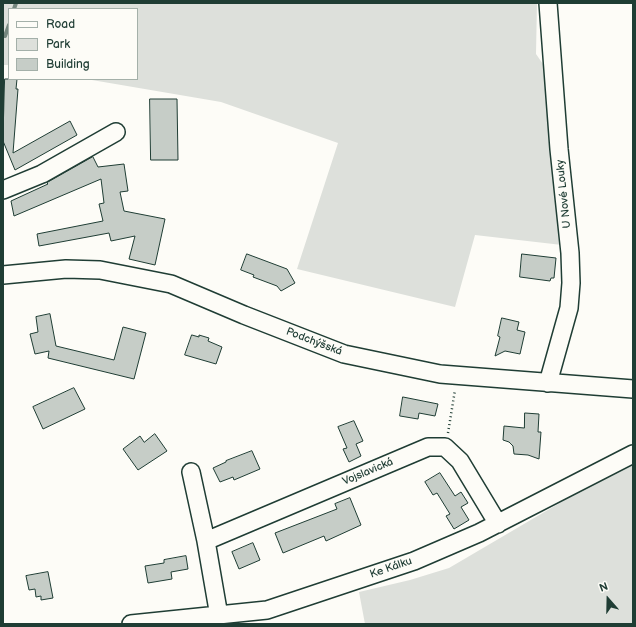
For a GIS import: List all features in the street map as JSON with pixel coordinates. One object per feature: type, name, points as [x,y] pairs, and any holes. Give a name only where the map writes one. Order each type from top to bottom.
[{"type":"street","name":"U Nové Louky","points":[[548,3],[559,149],[570,253],[571,283],[569,308],[548,383]]},
{"type":"street","points":[[3,190],[42,174],[116,132]]},
{"type":"street","name":"Podchýšská","points":[[3,275],[66,269],[100,270],[171,284],[244,315],[344,354],[440,374],[633,388]]},
{"type":"street","name":"Vojslavická","points":[[206,541],[428,447],[445,447]]},
{"type":"street","points":[[445,447],[460,461],[498,524]]},
{"type":"street","name":"Ke Kálku","points":[[131,624],[267,610],[414,560],[498,524],[633,454]]},
{"type":"street","points":[[191,472],[206,541],[219,616]]},
{"type":"path","points":[[445,447],[458,375]]},
{"type":"green space","points":[[3,3],[537,3],[536,54],[545,67],[562,245],[475,235],[455,307],[297,269],[338,143],[221,102],[92,80],[138,80],[138,8],[8,8],[8,65],[3,65]]},
{"type":"green space","points":[[633,460],[633,624],[365,624],[359,592],[410,580],[449,568]]},
{"type":"building","points":[[5,79],[17,80],[16,89],[18,89],[13,153],[70,121],[77,135],[15,170],[3,141]]},
{"type":"building","points":[[150,99],[177,99],[178,160],[151,160]]},
{"type":"building","points":[[93,157],[98,167],[124,164],[128,191],[120,192],[124,211],[165,219],[155,265],[129,259],[135,236],[111,241],[109,233],[39,246],[37,234],[103,221],[99,204],[104,203],[101,179],[14,216],[11,201],[48,184],[47,183]]},
{"type":"building","points":[[247,254],[287,269],[295,283],[281,291],[277,286],[253,277],[254,275],[241,270]]},
{"type":"building","points":[[522,254],[556,258],[554,278],[551,278],[550,281],[520,277]]},
{"type":"building","points":[[50,314],[56,346],[114,360],[123,327],[146,333],[134,379],[48,358],[49,351],[35,354],[30,334],[38,332],[36,317]]},
{"type":"building","points":[[502,318],[519,322],[517,330],[525,332],[520,354],[505,351],[495,356],[500,337],[498,336]]},
{"type":"building","points":[[192,335],[199,337],[199,335],[209,338],[208,341],[222,347],[216,364],[185,355]]},
{"type":"building","points":[[74,388],[85,409],[43,429],[33,407]]},
{"type":"building","points":[[403,397],[438,404],[435,416],[419,413],[418,419],[400,416]]},
{"type":"building","points":[[525,413],[539,414],[538,432],[541,432],[539,459],[528,455],[514,454],[513,446],[509,442],[503,440],[504,426],[524,428]]},
{"type":"building","points":[[354,421],[363,441],[356,444],[361,456],[349,462],[343,449],[347,448],[338,427]]},
{"type":"building","points":[[155,434],[167,451],[138,470],[123,449],[140,436],[144,442]]},
{"type":"building","points":[[252,451],[260,469],[234,480],[233,477],[220,482],[213,468],[226,461]]},
{"type":"building","points":[[440,473],[455,496],[461,492],[468,503],[461,507],[469,520],[454,529],[446,516],[450,514],[437,493],[433,495],[425,482]]},
{"type":"building","points":[[350,498],[361,525],[326,541],[324,536],[283,553],[275,533],[337,509],[335,504]]},
{"type":"building","points":[[253,543],[260,560],[239,569],[232,552]]},
{"type":"building","points":[[186,556],[188,569],[171,572],[172,579],[148,583],[145,566],[164,563],[164,560]]},
{"type":"building","points":[[48,572],[53,598],[41,600],[41,596],[36,597],[35,589],[29,590],[26,576]]},
{"type":"waterway","points":[[14,8],[16,3]]},
{"type":"waterway","points":[[5,36],[8,28]]}]
